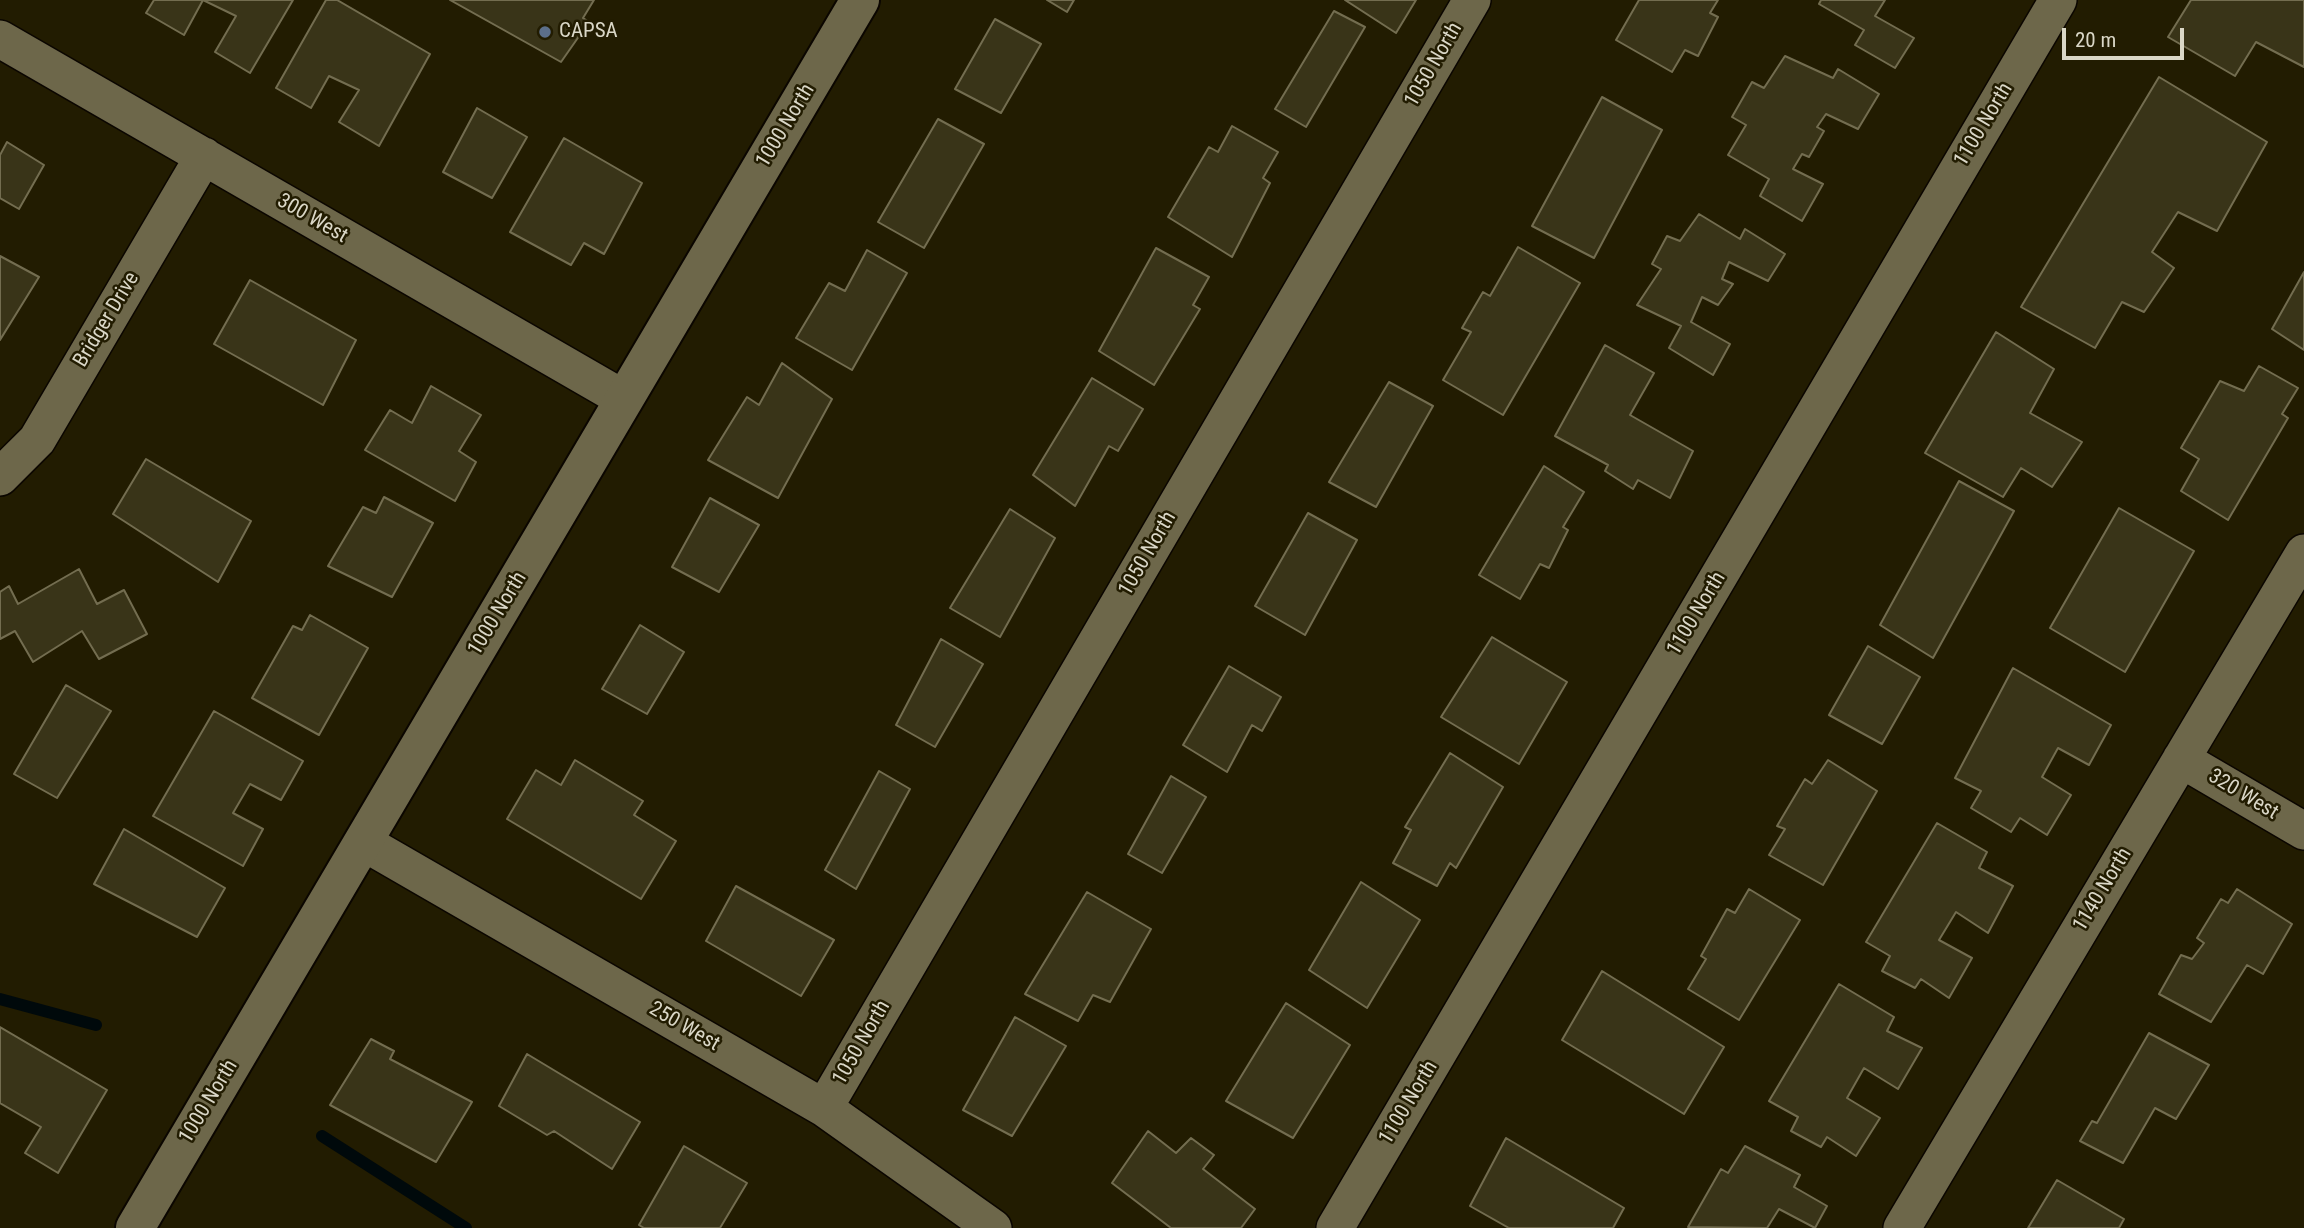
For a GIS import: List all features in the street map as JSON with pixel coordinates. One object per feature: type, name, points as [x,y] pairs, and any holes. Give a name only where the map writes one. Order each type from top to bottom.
[{"type":"street","name":"1000 North","points":[[135,1228],[860,0]]},
{"type":"street","name":"1050 North","points":[[824,1108],[1472,0]]},
{"type":"street","name":"1100 North","points":[[1335,1228],[2058,0]]},
{"type":"street","name":"300 West","points":[[0,39],[624,399]]},
{"type":"street","name":"Bridger Drive","points":[[0,477],[37,440],[204,156]]},
{"type":"street","name":"1140 North","points":[[1902,1228],[2304,553]]},
{"type":"street","name":"320 West","points":[[2181,759],[2304,831]]},
{"type":"street","name":"250 West","points":[[363,842],[824,1108],[993,1228]]},
{"type":"building","points":[[154,0],[203,0],[184,35],[146,13]]},
{"type":"building","points":[[203,0],[293,0],[250,73],[215,52],[236,16]]},
{"type":"building","points":[[326,0],[337,0],[430,54],[379,146],[339,122],[359,90],[329,76],[311,108],[276,88]]},
{"type":"building","name":"CAPSA","points":[[450,0],[594,0],[583,18],[589,22],[561,62]]},
{"type":"building","points":[[1047,0],[1074,0],[1067,12]]},
{"type":"building","points":[[1345,0],[1416,0],[1396,33]]},
{"type":"building","points":[[1639,0],[1718,0],[1710,13],[1718,17],[1698,56],[1685,50],[1672,72],[1616,40]]},
{"type":"building","points":[[1821,0],[1885,0],[1875,16],[1914,38],[1895,68],[1855,45],[1864,30],[1819,4]]},
{"type":"building","points":[[2191,0],[2304,0],[2304,67],[2256,42],[2235,76],[2168,37]]},
{"type":"building","points":[[1334,11],[1365,27],[1306,127],[1275,109]]},
{"type":"building","points":[[995,19],[1041,44],[1001,113],[955,89]]},
{"type":"building","points":[[1785,56],[1833,78],[1838,69],[1879,94],[1858,129],[1826,114],[1817,127],[1824,131],[1809,157],[1802,154],[1793,169],[1823,184],[1802,221],[1760,196],[1769,179],[1728,155],[1746,125],[1732,117],[1752,82],[1764,88]]},
{"type":"building","points":[[2159,77],[2267,142],[2217,231],[2178,212],[2152,252],[2174,268],[2144,312],[2122,302],[2095,348],[2021,307]]},
{"type":"building","points":[[1602,97],[1662,130],[1594,258],[1532,226]]},
{"type":"building","points":[[477,108],[527,137],[492,198],[443,172]]},
{"type":"building","points":[[938,119],[984,144],[924,248],[878,222]]},
{"type":"building","points":[[1232,126],[1278,152],[1263,178],[1270,183],[1232,257],[1168,217],[1209,147],[1218,152]]},
{"type":"building","points":[[564,138],[642,183],[604,254],[584,243],[571,265],[510,232]]},
{"type":"building","points":[[7,142],[44,165],[19,209],[0,198],[0,155]]},
{"type":"building","points":[[1699,214],[1740,239],[1745,229],[1785,254],[1768,281],[1729,262],[1722,279],[1733,284],[1718,305],[1702,297],[1691,322],[1730,344],[1713,375],[1669,348],[1681,326],[1637,305],[1661,269],[1652,264],[1667,236],[1680,241]]},
{"type":"building","points":[[1518,247],[1580,283],[1503,415],[1443,380],[1471,332],[1462,328],[1483,292],[1490,296]]},
{"type":"building","points":[[1156,248],[1209,277],[1193,305],[1200,309],[1154,385],[1099,351]]},
{"type":"building","points":[[867,250],[907,273],[852,370],[796,338],[829,283],[845,291]]},
{"type":"building","points":[[0,256],[39,277],[0,340]]},
{"type":"building","points":[[2304,272],[2304,350],[2272,329]]},
{"type":"building","points":[[250,280],[356,340],[323,405],[214,344]]},
{"type":"building","points":[[1996,332],[2054,369],[2030,413],[2082,442],[2052,487],[2021,468],[2003,497],[1925,453]]},
{"type":"building","points":[[1605,345],[1654,373],[1630,415],[1693,451],[1670,498],[1638,480],[1633,489],[1605,471],[1608,465],[1555,436]]},
{"type":"building","points":[[782,363],[832,399],[778,498],[708,460],[747,397],[759,405]]},
{"type":"building","points":[[2259,366],[2298,388],[2282,414],[2288,418],[2228,520],[2181,491],[2199,459],[2181,448],[2220,381],[2244,391]]},
{"type":"building","points":[[1092,378],[1143,409],[1118,451],[1109,446],[1075,506],[1033,475]]},
{"type":"building","points":[[1389,382],[1433,406],[1376,507],[1329,482]]},
{"type":"building","points":[[431,386],[481,415],[459,451],[476,462],[455,501],[365,450],[390,410],[412,423]]},
{"type":"building","points":[[146,459],[251,521],[218,582],[113,514]]},
{"type":"building","points":[[1544,466],[1584,492],[1563,527],[1568,530],[1549,568],[1540,564],[1520,599],[1479,575]]},
{"type":"building","points":[[1959,481],[2014,511],[1933,658],[1880,625]]},
{"type":"building","points":[[384,497],[433,523],[392,597],[328,566],[363,507],[376,513]]},
{"type":"building","points":[[710,498],[759,525],[719,592],[672,567]]},
{"type":"building","points":[[2119,508],[2194,551],[2125,672],[2050,628]]},
{"type":"building","points":[[1010,509],[1055,538],[1000,637],[950,608]]},
{"type":"building","points":[[1308,513],[1357,540],[1305,635],[1255,606]]},
{"type":"building","points":[[79,569],[97,604],[124,590],[147,634],[99,659],[82,631],[33,662],[15,631],[0,639],[0,592],[9,586],[18,604]]},
{"type":"building","points":[[310,615],[368,648],[319,735],[252,698],[293,626],[302,630]]},
{"type":"building","points":[[640,625],[684,652],[647,714],[602,689]]},
{"type":"building","points":[[1492,637],[1567,682],[1519,764],[1441,717]]},
{"type":"building","points":[[941,639],[983,664],[935,747],[896,725]]},
{"type":"building","points":[[1868,646],[1920,677],[1882,744],[1829,715]]},
{"type":"building","points":[[1229,666],[1281,697],[1262,731],[1252,725],[1227,772],[1183,745]]},
{"type":"building","points":[[2013,668],[2111,725],[2089,765],[2058,748],[2042,777],[2071,795],[2047,835],[2020,818],[2011,832],[1971,808],[1981,791],[1955,778]]},
{"type":"building","points":[[66,685],[111,711],[57,798],[14,774]]},
{"type":"building","points":[[214,711],[303,761],[281,800],[250,784],[233,813],[263,829],[243,866],[153,816]]},
{"type":"building","points":[[1450,753],[1503,787],[1456,868],[1450,863],[1437,886],[1393,863],[1411,830],[1405,827]]},
{"type":"building","points":[[575,760],[643,801],[634,815],[676,841],[641,899],[507,819],[536,770],[561,785]]},
{"type":"building","points":[[1828,760],[1877,791],[1823,885],[1769,855],[1785,829],[1777,826],[1805,779],[1812,784]]},
{"type":"building","points":[[879,771],[910,789],[856,889],[825,870]]},
{"type":"building","points":[[1171,776],[1206,797],[1162,873],[1128,854]]},
{"type":"building","points":[[1937,823],[1987,852],[1979,868],[2013,886],[1988,933],[1956,912],[1939,940],[1972,958],[1949,998],[1921,979],[1915,988],[1882,971],[1890,956],[1866,942]]},
{"type":"building","points":[[124,829],[225,888],[197,937],[94,884]]},
{"type":"building","points":[[1361,882],[1420,920],[1367,1008],[1309,970]]},
{"type":"building","points":[[736,886],[834,940],[801,996],[706,941]]},
{"type":"building","points":[[1749,889],[1800,920],[1739,1020],[1688,989],[1706,959],[1701,956],[1727,909],[1735,913]]},
{"type":"building","points":[[2237,889],[2292,924],[2263,974],[2247,965],[2211,1022],[2159,994],[2181,955],[2192,959],[2204,943],[2197,938],[2221,899],[2228,903]]},
{"type":"building","points":[[1087,892],[1151,929],[1110,1002],[1093,995],[1078,1021],[1025,994]]},
{"type":"building","points":[[1602,971],[1724,1047],[1684,1114],[1562,1040]]},
{"type":"building","points":[[1839,984],[1894,1017],[1887,1031],[1922,1048],[1898,1089],[1864,1068],[1847,1098],[1880,1118],[1856,1156],[1827,1137],[1821,1147],[1791,1131],[1798,1117],[1769,1101]]},
{"type":"building","points":[[1286,1003],[1350,1045],[1293,1138],[1226,1101]]},
{"type":"building","points":[[1015,1017],[1066,1046],[1012,1136],[963,1110]]},
{"type":"building","points":[[0,1027],[107,1090],[58,1173],[25,1153],[41,1127],[0,1103]]},
{"type":"building","points":[[2149,1033],[2209,1065],[2176,1119],[2155,1108],[2123,1163],[2080,1141],[2092,1121],[2097,1123]]},
{"type":"building","points":[[371,1039],[394,1051],[390,1059],[472,1102],[436,1162],[330,1105]]},
{"type":"building","points":[[527,1054],[640,1122],[612,1169],[554,1131],[547,1135],[499,1106]]},
{"type":"building","points":[[1148,1131],[1176,1153],[1191,1138],[1214,1155],[1203,1169],[1255,1209],[1241,1228],[1171,1228],[1112,1183]]},
{"type":"building","points":[[1506,1138],[1624,1208],[1613,1228],[1509,1228],[1470,1206]]},
{"type":"building","points":[[684,1146],[747,1183],[720,1228],[644,1228],[639,1225]]},
{"type":"building","points":[[1745,1146],[1800,1175],[1794,1187],[1827,1206],[1815,1228],[1779,1209],[1767,1228],[1688,1227],[1721,1169],[1728,1173]]},
{"type":"building","points":[[2057,1180],[2124,1219],[2119,1228],[2028,1228]]},
{"type":"waterway","points":[[0,999],[96,1025]]},
{"type":"waterway","points":[[322,1136],[466,1228]]},
{"type":"place","name":"CAPSA","points":[[545,32]]}]
